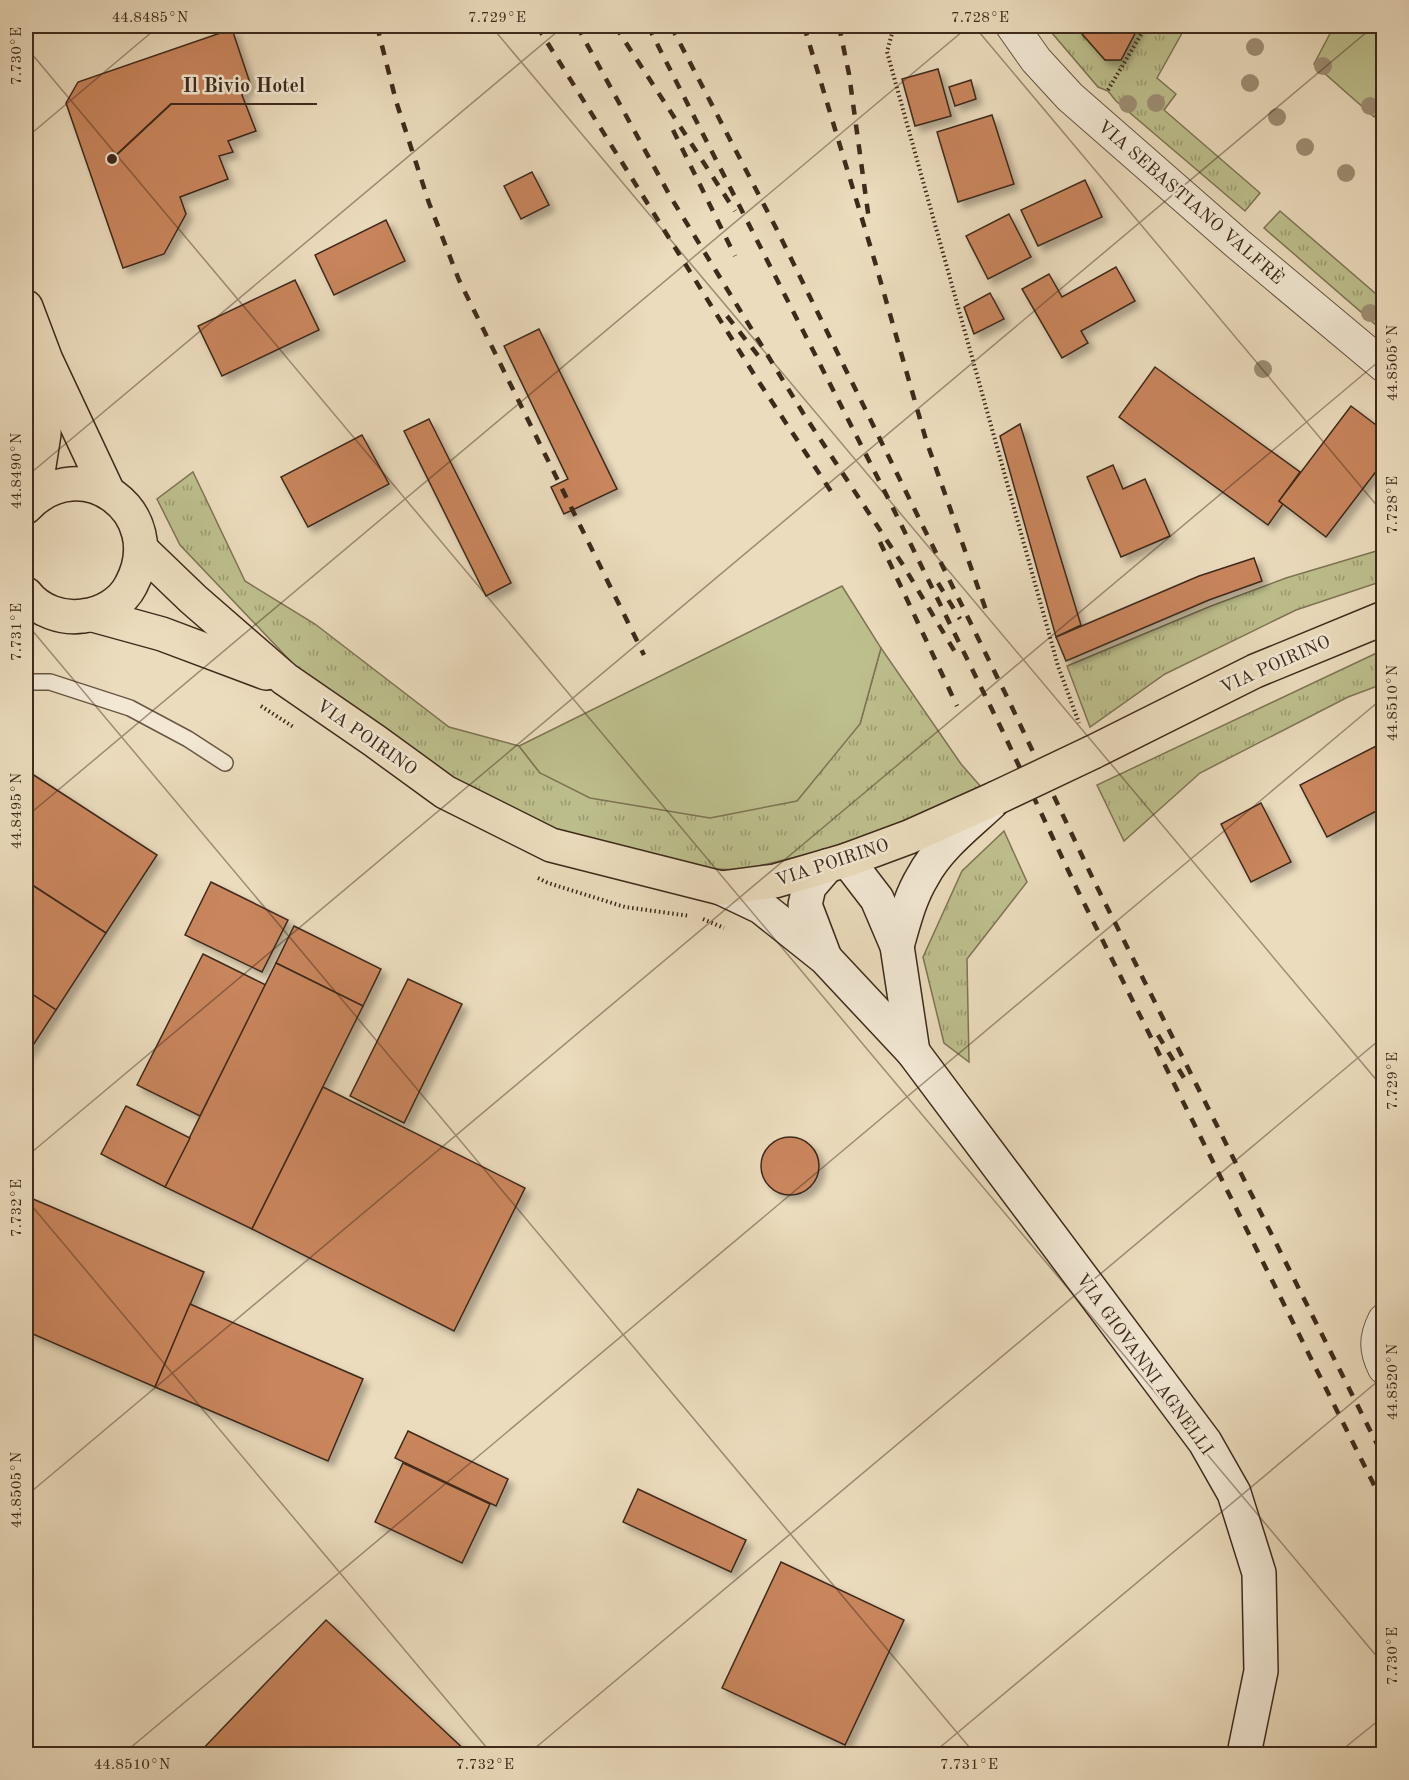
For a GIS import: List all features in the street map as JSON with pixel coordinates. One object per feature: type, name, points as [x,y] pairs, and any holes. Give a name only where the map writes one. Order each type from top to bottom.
[{"type":"main road","points":[[26,307],[46,360],[108,492]]},
{"type":"main road","points":[[30,503],[44,434],[46,360]]},
{"type":"main road","name":"VIA POIRINO","points":[[30,503],[51,489],[69,484],[89,485],[108,492],[133,516],[140,532],[142,550],[139,571],[129,591],[113,606],[93,615],[77,617],[60,616],[32,606]]},
{"type":"main road","name":"VIA POIRINO","points":[[142,550],[193,599],[285,680],[445,792],[551,845],[721,888],[775,881],[837,863],[909,837],[996,798],[1087,739],[1383,618]]},
{"type":"main road","name":"VIA POIRINO","points":[[93,615],[162,634],[285,680]]},
{"type":"street","name":"VIA SEBASTIANO VALFRÈ","points":[[1012,26],[1036,60],[1070,98],[1383,366]]},
{"type":"street","points":[[897,946],[912,898],[938,853],[996,798]]},
{"type":"street","points":[[825,958],[805,905],[809,887],[837,863],[877,899],[897,946],[913,1052]]},
{"type":"street","points":[[721,888],[761,907],[825,958]]},
{"type":"street","name":"VIA GIOVANNI AGNELLI","points":[[825,958],[913,1052],[1205,1442],[1234,1493],[1259,1573],[1262,1671],[1244,1755]]},
{"type":"street","points":[[1383,1320],[1377,1335],[1379,1358],[1383,1368]]},
{"type":"lane","points":[[26,682],[50,682],[130,708],[188,739],[225,763]]},
{"type":"path","points":[[894,26],[887,52],[1058,666],[1087,739]]},
{"type":"path","points":[[1092,116],[1146,26]]},
{"type":"green space","points":[[1046,26],[1075,26],[1105,60],[1121,60],[1139,26],[1186,26],[1157,78],[1176,94],[1164,110],[1260,193],[1245,211],[1116,101],[1108,91],[1098,87]]},
{"type":"green space","points":[[1334,26],[1383,26],[1383,104],[1374,117],[1314,64]]},
{"type":"green space","points":[[1280,211],[1375,293],[1383,284],[1383,331],[1264,228]]},
{"type":"green space","points":[[193,472],[245,581],[315,624],[449,727],[519,746],[540,773],[860,724],[881,648],[961,764],[982,788],[866,840],[743,870],[657,867],[557,842],[444,781],[300,671],[180,545],[157,499]]},
{"type":"green space","points":[[1383,549],[1383,581],[1296,610],[1165,674],[1090,727],[1067,666],[1211,606],[1286,578]]},
{"type":"green space","points":[[842,586],[881,648],[860,724],[797,801],[710,818],[590,798],[540,773],[519,746]]},
{"type":"green space","points":[[1383,650],[1383,684],[1348,697],[1200,773],[1124,841],[1097,785]]},
{"type":"green space","points":[[1004,831],[1027,882],[967,959],[969,1062],[944,1043],[923,957],[962,871]]},
{"type":"building","points":[[1075,26],[1139,26],[1121,60],[1105,60]]},
{"type":"building","points":[[232,29],[250,83],[242,95],[256,131],[228,141],[233,152],[219,156],[228,179],[180,197],[186,214],[164,254],[123,268],[66,103],[78,82]]},
{"type":"building","points":[[938,69],[951,116],[915,126],[902,79]]},
{"type":"building","points":[[971,80],[976,99],[955,106],[949,87]]},
{"type":"building","points":[[992,115],[1014,184],[958,202],[937,132]]},
{"type":"building","points":[[532,172],[549,205],[521,219],[504,186]]},
{"type":"building","points":[[1085,180],[1102,217],[1038,246],[1021,210]]},
{"type":"building","points":[[1009,214],[1031,257],[988,279],[966,236]]},
{"type":"building","points":[[386,220],[405,261],[334,295],[315,255]]},
{"type":"building","points":[[1116,267],[1135,301],[1081,331],[1088,343],[1062,358],[1022,289],[1049,274],[1062,297]]},
{"type":"building","points":[[295,280],[319,330],[222,376],[198,326]]},
{"type":"building","points":[[990,293],[1004,319],[974,334],[964,307]]},
{"type":"building","points":[[539,329],[617,489],[564,514],[551,487],[568,479],[504,346]]},
{"type":"building","points":[[1155,367],[1300,472],[1279,501],[1283,504],[1268,525],[1119,417]]},
{"type":"building","points":[[1351,406],[1384,431],[1384,461],[1326,537],[1279,501]]},
{"type":"building","points":[[429,419],[511,583],[486,596],[404,431]]},
{"type":"building","points":[[1020,424],[1081,625],[1056,637],[1000,436]]},
{"type":"building","points":[[362,435],[389,484],[308,527],[281,477]]},
{"type":"building","points":[[1113,465],[1123,489],[1145,479],[1170,536],[1121,557],[1087,477]]},
{"type":"building","points":[[1254,558],[1262,581],[1209,600],[1066,661],[1056,637],[1199,576]]},
{"type":"building","points":[[1384,742],[1384,807],[1327,837],[1300,785]]},
{"type":"building","points":[[26,770],[157,855],[106,933],[26,881]]},
{"type":"building","points":[[1261,803],[1291,862],[1251,882],[1221,824]]},
{"type":"building","points":[[26,881],[106,933],[56,1010],[26,990]]},
{"type":"building","points":[[211,882],[288,920],[262,972],[185,935]]},
{"type":"building","points":[[294,926],[381,969],[363,1006],[276,963]]},
{"type":"building","points":[[203,954],[266,985],[200,1116],[137,1085]]},
{"type":"building","points":[[276,963],[363,1006],[252,1229],[165,1187]]},
{"type":"building","points":[[408,979],[462,1004],[404,1123],[350,1096]]},
{"type":"building","points":[[26,990],[56,1010],[26,1056]]},
{"type":"building","points":[[323,1087],[525,1188],[454,1331],[252,1229]]},
{"type":"building","points":[[126,1106],[190,1138],[165,1187],[101,1154]]},
{"type":"building","points":[[790,1137],[801,1139],[814,1150],[819,1166],[817,1177],[806,1190],[790,1195],[779,1193],[766,1182],[761,1166],[763,1155],[774,1142]]},
{"type":"building","points":[[26,1196],[204,1272],[155,1387],[26,1331]]},
{"type":"building","points":[[190,1304],[363,1379],[328,1461],[155,1387]]},
{"type":"building","points":[[408,1431],[508,1479],[496,1506],[395,1458]]},
{"type":"building","points":[[403,1463],[490,1504],[462,1563],[375,1522]]},
{"type":"building","points":[[638,1489],[746,1540],[731,1572],[623,1522]]},
{"type":"building","points":[[781,1562],[904,1620],[845,1745],[722,1688]]},
{"type":"building","points":[[326,1620],[469,1754],[198,1754]]},
{"type":"railway","points":[[377,26],[396,101],[429,203],[459,280],[644,655]]},
{"type":"railway","points":[[537,26],[755,376],[836,499]]},
{"type":"railway","points":[[577,26],[670,196],[803,413],[903,565],[955,652]]},
{"type":"railway","points":[[615,26],[735,211]]},
{"type":"railway","points":[[648,26],[889,500],[1076,887],[1384,1505]]},
{"type":"railway","points":[[671,26],[775,226],[1009,701],[1093,879],[1384,1458]]},
{"type":"railway","points":[[804,26],[926,440],[987,613]]},
{"type":"railway","points":[[839,26],[849,74],[869,220]]},
{"type":"railway","points":[[673,130],[735,256]]},
{"type":"railway","points":[[727,316],[764,363]]},
{"type":"railway","points":[[880,542],[957,706]]},
{"type":"railway","points":[[938,583],[960,619]]},
{"type":"railway","points":[[1158,1035],[1184,1078]]},
{"type":"place","name":"Il Bivio Hotel","points":[[112,159]]}]
